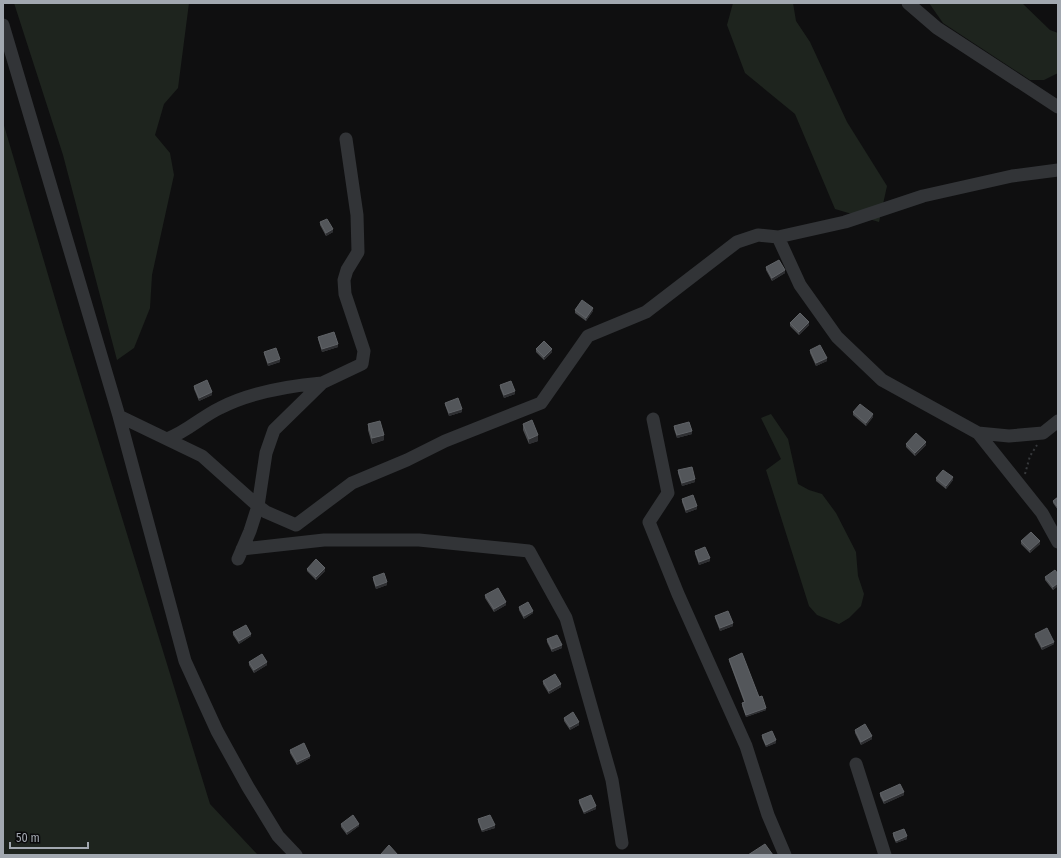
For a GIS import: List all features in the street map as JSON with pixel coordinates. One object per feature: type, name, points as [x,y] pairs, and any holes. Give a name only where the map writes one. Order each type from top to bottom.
[{"type":"street","points":[[908,3],[937,28],[1058,107]]},
{"type":"street","points":[[918,3],[937,28]]},
{"type":"street","points":[[3,25],[120,416],[185,662],[217,731],[248,787],[278,836],[296,855]]},
{"type":"street","points":[[346,139],[357,215],[358,252],[347,270],[344,280],[345,294],[364,351],[362,364],[322,384],[274,430],[266,453],[258,506],[240,554],[324,540],[419,540],[529,551],[566,618],[612,780],[622,843]]},
{"type":"street","points":[[120,416],[202,456],[266,512],[296,525],[352,482],[407,460],[440,443],[541,404],[588,336],[646,312],[737,242],[758,235],[778,237],[845,222],[923,196],[1012,176],[1058,170]]},
{"type":"street","points":[[778,237],[800,285],[837,337],[882,380],[978,433],[1027,493],[1056,535]]},
{"type":"street","points":[[167,439],[190,429],[216,410],[240,399],[297,385],[322,384]]},
{"type":"street","points":[[653,419],[668,493],[649,522],[678,594],[746,746],[768,815],[785,855]]},
{"type":"street","points":[[978,433],[1009,436],[1043,433],[1058,420]]},
{"type":"street","points":[[856,764],[885,855]]},
{"type":"path","points":[[1027,493],[1025,477],[1026,466],[1043,433]]},
{"type":"shaded area","points":[[14,3],[189,3],[178,88],[164,104],[155,135],[170,153],[174,175],[152,275],[150,308],[134,348],[117,360],[63,155]]},
{"type":"shaded area","points":[[733,3],[793,3],[796,21],[810,42],[847,122],[887,186],[879,222],[835,209],[795,114],[745,73],[727,25]]},
{"type":"shaded area","points":[[929,3],[1022,3],[1050,30],[1058,33],[1058,73],[1044,80],[1030,80],[943,23]]},
{"type":"shaded area","points":[[3,122],[64,329],[210,804],[258,855],[3,855]]},
{"type":"shaded area","points":[[771,414],[788,439],[798,484],[809,490],[822,494],[836,513],[856,552],[858,576],[864,594],[861,606],[849,618],[839,624],[817,615],[809,606],[766,470],[781,459],[761,418]]},
{"type":"building","points":[[327,219],[333,229],[326,233],[320,222]]},
{"type":"building","points":[[779,260],[785,270],[772,278],[766,267]]},
{"type":"building","points":[[582,300],[593,308],[586,318],[575,310]]},
{"type":"building","points":[[800,313],[809,322],[799,332],[790,323]]},
{"type":"building","points":[[334,332],[338,344],[322,349],[318,337]]},
{"type":"building","points":[[544,341],[552,349],[544,357],[536,349]]},
{"type":"building","points":[[820,345],[827,358],[816,363],[810,350]]},
{"type":"building","points":[[276,348],[280,359],[268,363],[264,352]]},
{"type":"building","points":[[207,380],[212,392],[199,398],[194,386]]},
{"type":"building","points":[[511,381],[515,391],[504,395],[500,385]]},
{"type":"building","points":[[458,398],[462,409],[449,413],[445,403]]},
{"type":"building","points":[[860,404],[873,414],[866,423],[853,412]]},
{"type":"building","points":[[532,420],[538,435],[529,439],[523,424]]},
{"type":"building","points":[[380,421],[384,435],[372,438],[368,424]]},
{"type":"building","points":[[689,422],[692,431],[677,435],[674,426]]},
{"type":"building","points":[[916,433],[926,442],[915,453],[906,444]]},
{"type":"building","points":[[692,467],[695,479],[682,483],[678,470]]},
{"type":"building","points":[[943,470],[953,477],[946,486],[936,478]]},
{"type":"building","points":[[693,495],[697,506],[686,510],[682,499]]},
{"type":"building","points":[[1058,497],[1058,507],[1053,501]]},
{"type":"building","points":[[1031,532],[1040,541],[1030,550],[1021,541]]},
{"type":"building","points":[[705,547],[710,558],[699,562],[695,551]]},
{"type":"building","points":[[316,559],[325,568],[316,577],[307,569]]},
{"type":"building","points":[[1055,570],[1058,574],[1058,583],[1053,587],[1045,577]]},
{"type":"building","points":[[384,573],[387,582],[376,586],[373,577]]},
{"type":"building","points":[[498,588],[506,602],[494,609],[485,595]]},
{"type":"building","points":[[528,602],[533,611],[524,616],[519,607]]},
{"type":"building","points":[[728,611],[733,623],[720,628],[715,616]]},
{"type":"building","points":[[246,625],[251,634],[239,641],[233,632]]},
{"type":"building","points":[[1047,628],[1054,642],[1042,647],[1035,634]]},
{"type":"building","points":[[557,635],[562,645],[552,649],[547,639]]},
{"type":"building","points":[[742,653],[759,697],[762,696],[766,708],[746,715],[742,703],[745,702],[729,659]]},
{"type":"building","points":[[262,654],[267,662],[254,670],[249,662]]},
{"type":"building","points":[[555,674],[561,684],[549,691],[543,681]]},
{"type":"building","points":[[573,712],[579,722],[570,727],[564,718]]},
{"type":"building","points":[[865,724],[872,736],[861,742],[855,730]]},
{"type":"building","points":[[772,731],[776,740],[766,745],[762,735]]},
{"type":"building","points":[[304,743],[310,756],[297,762],[290,750]]},
{"type":"building","points":[[900,784],[904,792],[884,801],[880,793]]},
{"type":"building","points":[[591,795],[596,806],[584,812],[579,800]]},
{"type":"building","points":[[353,815],[359,824],[347,832],[341,824]]},
{"type":"building","points":[[490,815],[495,825],[482,830],[478,819]]},
{"type":"building","points":[[904,829],[907,836],[896,841],[893,833]]},
{"type":"building","points":[[765,844],[773,855],[748,855]]},
{"type":"building","points":[[389,845],[398,855],[381,854]]}]
